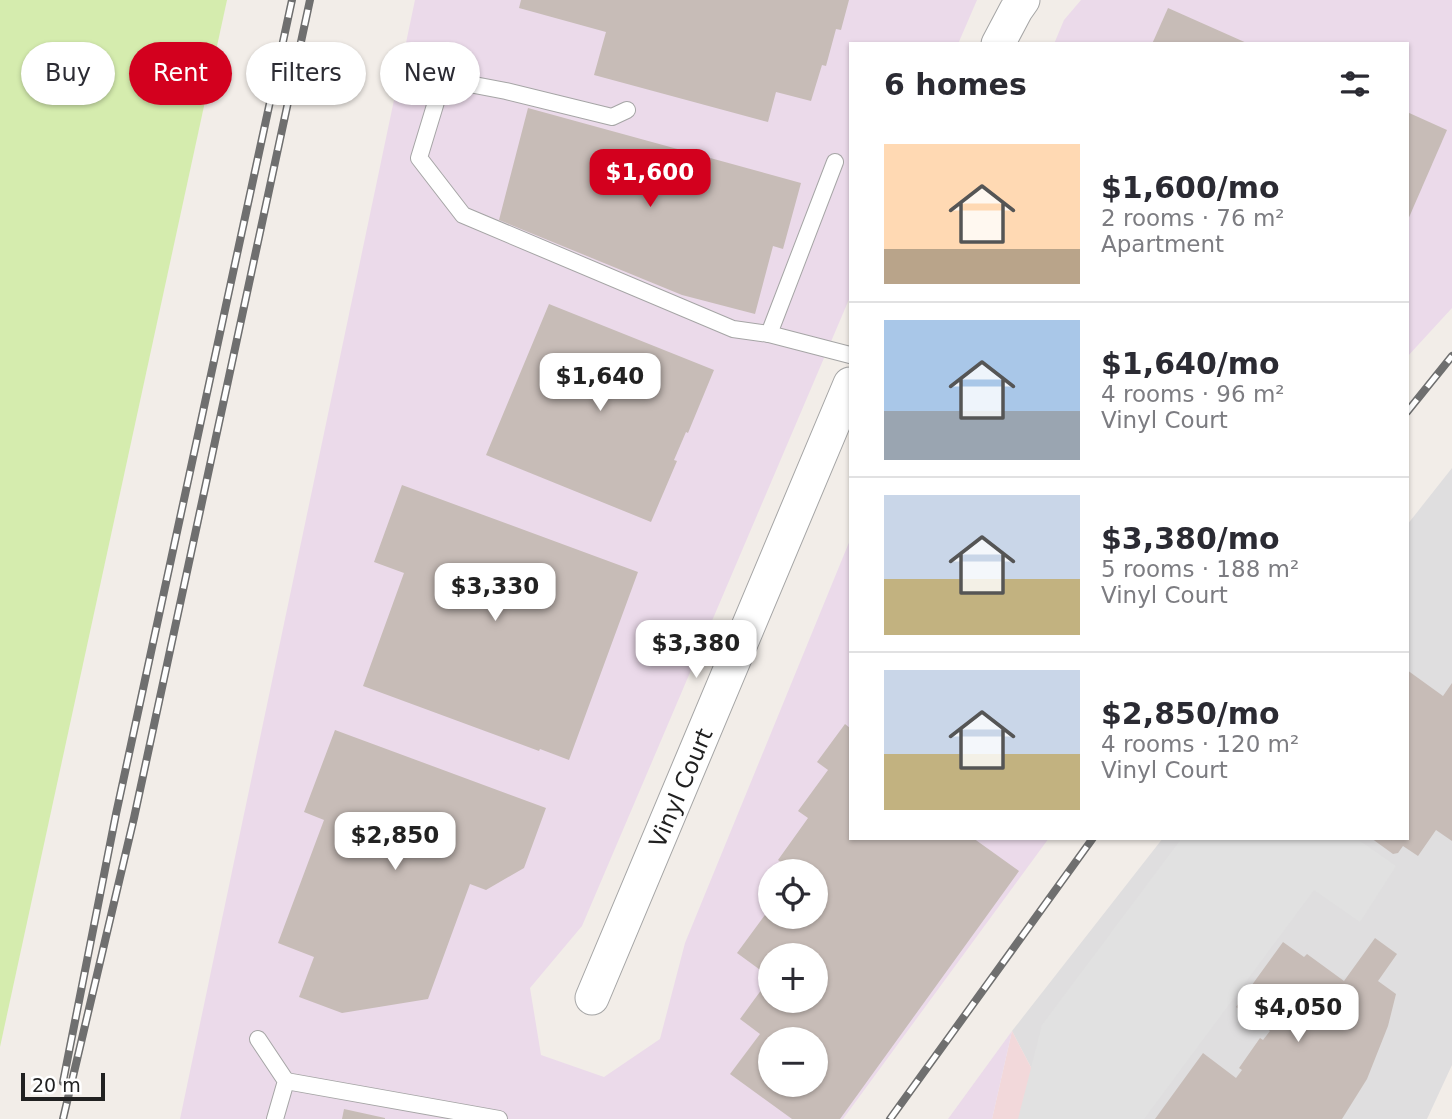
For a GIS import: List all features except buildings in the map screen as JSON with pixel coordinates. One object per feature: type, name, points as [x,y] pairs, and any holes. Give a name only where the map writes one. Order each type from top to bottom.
[{"type":"street","points":[[999,42],[1016,9],[1024,0]]},
{"type":"street","name":"Vinyl Court","points":[[592,998],[849,386]]},
{"type":"lane","points":[[627,110],[612,117],[506,91],[443,79],[419,158],[463,215],[733,329],[769,334],[849,355]]},
{"type":"lane","points":[[769,334],[835,162]]},
{"type":"lane","points":[[258,1039],[286,1081],[499,1119]]},
{"type":"lane","points":[[275,1119],[286,1081]]},
{"type":"shaded area","points":[[415,0],[977,0],[959,42],[849,42],[849,299],[582,926],[530,988],[541,1055],[604,1077],[660,1039],[685,943],[849,542],[849,840],[1048,840],[843,1119],[180,1119],[393,105],[480,105],[480,42],[406,42]]},
{"type":"shaded area","points":[[1081,0],[1452,0],[1452,308],[1409,355],[1409,42],[1055,42],[1064,20]]},
{"type":"shaded area","points":[[1452,468],[1452,1065],[1427,1119],[1058,1119],[1012,1031],[1161,840],[1409,840],[1409,522]]},
{"type":"shaded area","points":[[1181,840],[1359,840],[1396,866],[1360,922],[1314,890],[1144,1119],[1018,1119],[1042,1025]]},
{"type":"shaded area","points":[[1012,1031],[1058,1119],[992,1119]]},
{"type":"shaded area","points":[[1012,1031],[992,1119],[948,1119]]},
{"type":"green space","points":[[0,0],[227,0],[218,42],[129,42],[129,105],[204,105],[0,1047]]},
{"type":"railway","points":[[63,1082],[116,814],[292,0]]},
{"type":"railway","points":[[63,1119],[134,818],[310,0]]},
{"type":"railway","points":[[1409,410],[1452,356]]},
{"type":"railway","points":[[890,1119],[1092,840]]}]
